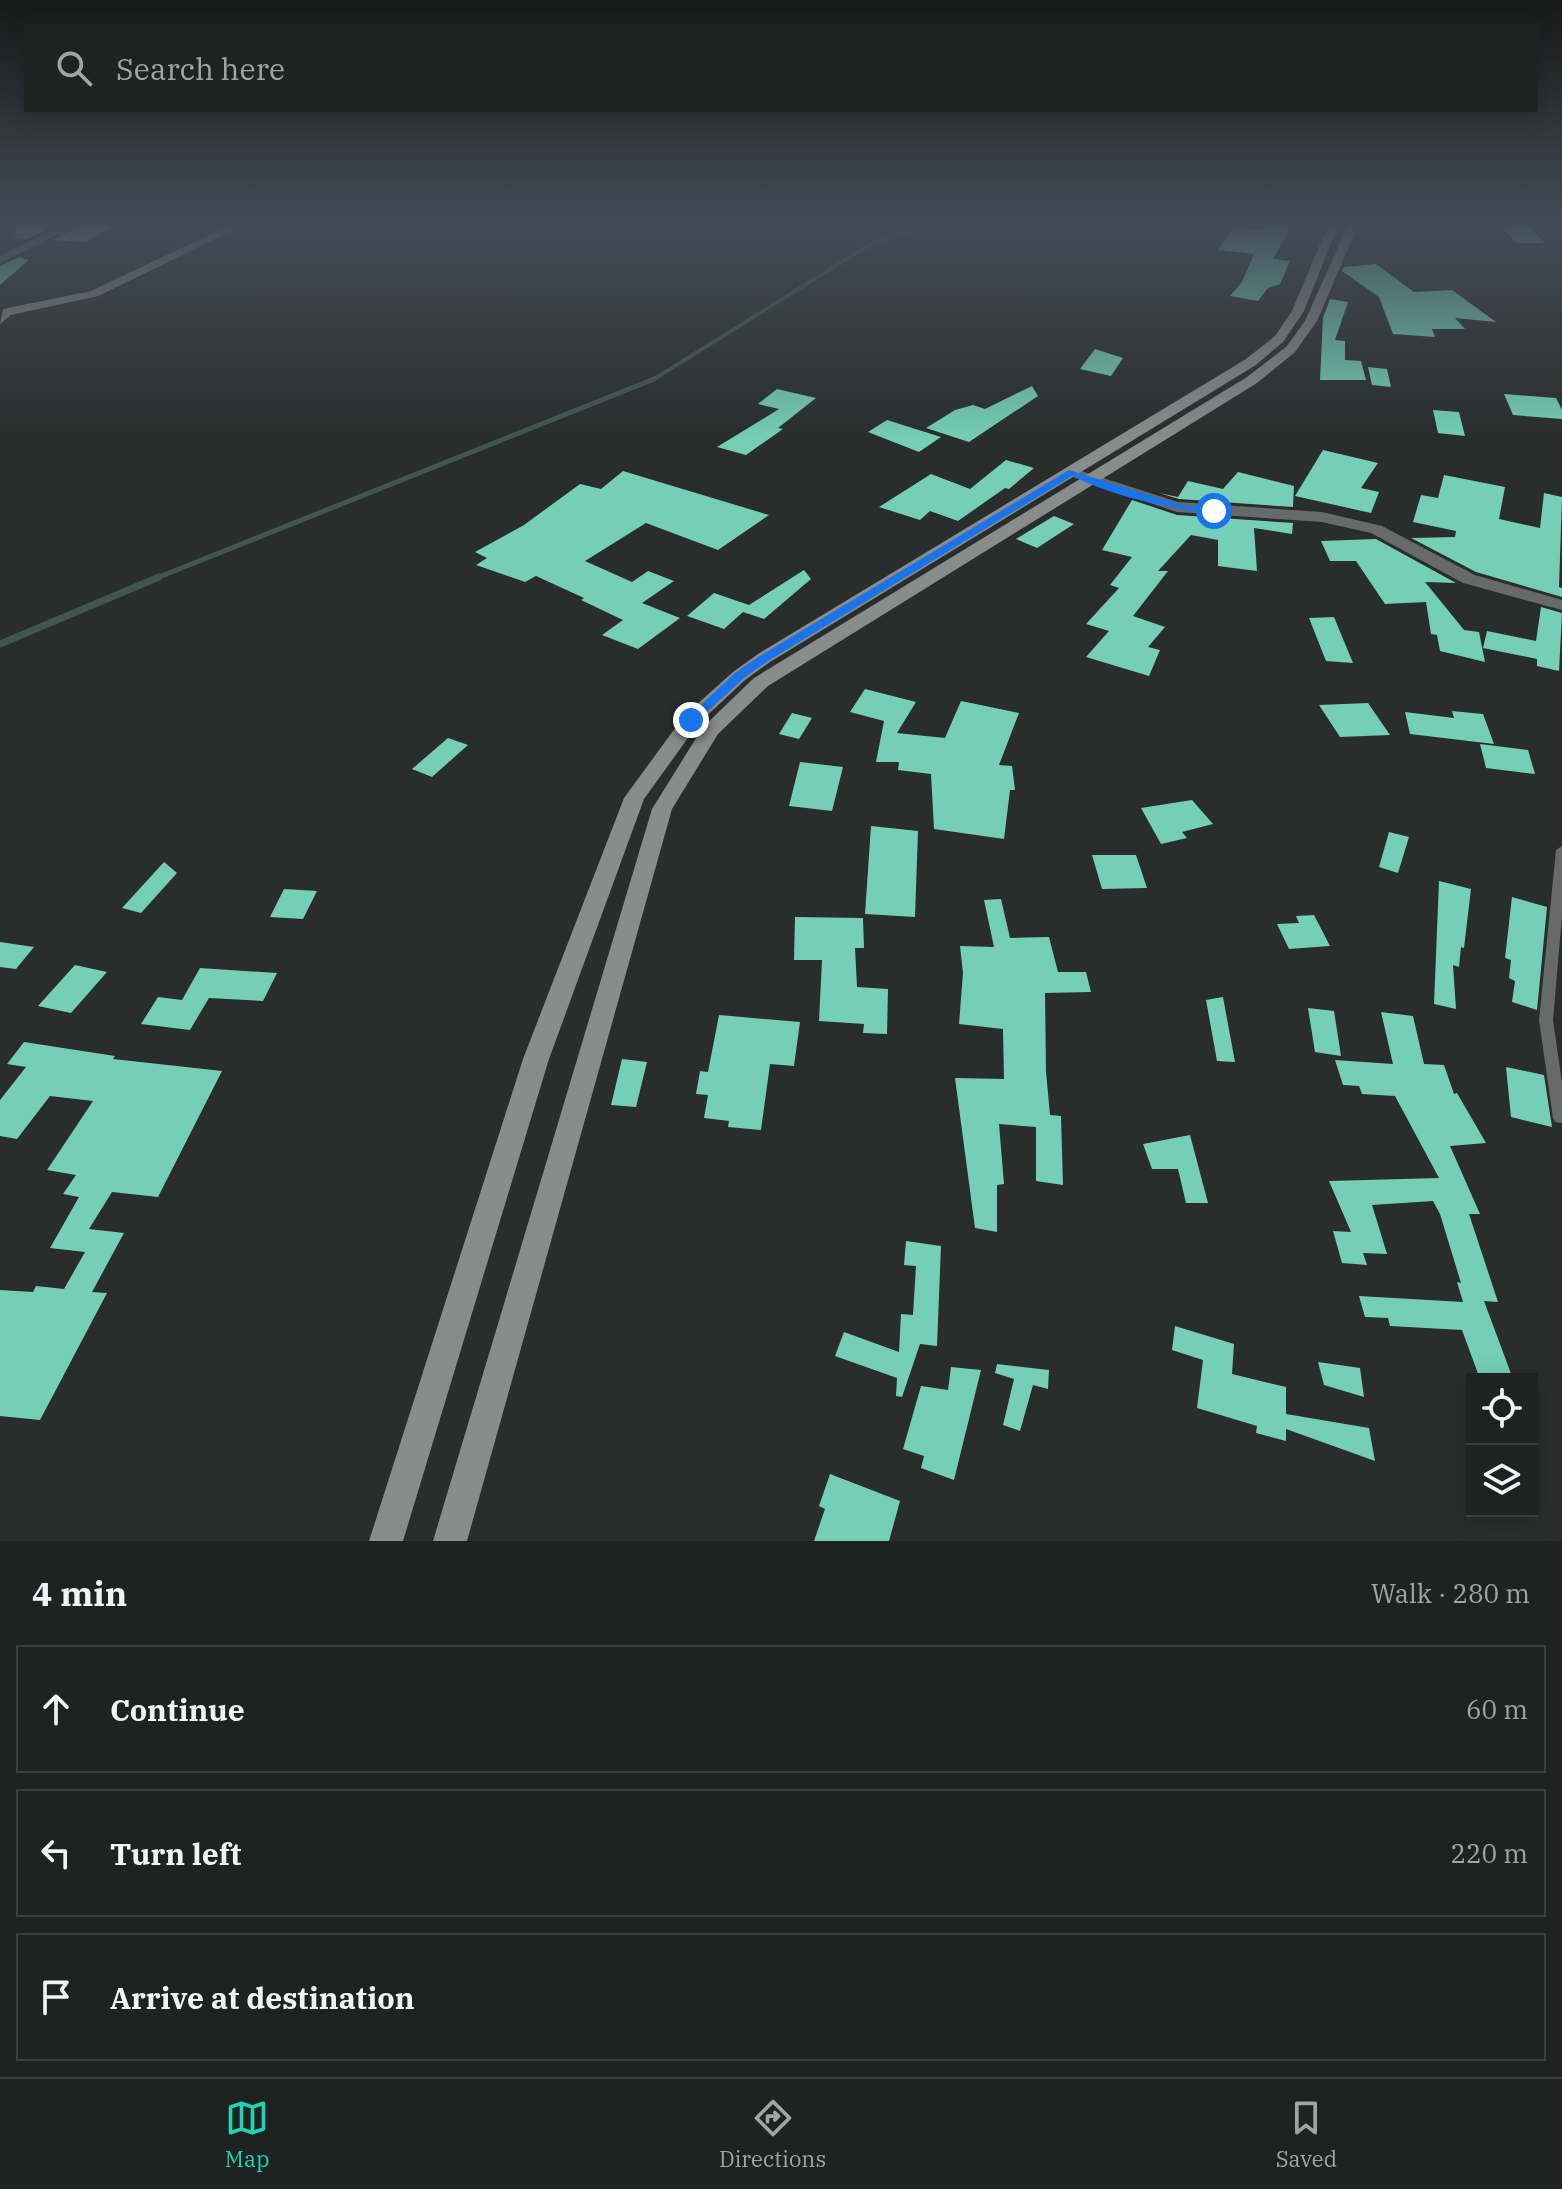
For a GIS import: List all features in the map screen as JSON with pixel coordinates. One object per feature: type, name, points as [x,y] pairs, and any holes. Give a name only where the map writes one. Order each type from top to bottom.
[{"type":"main road","points":[[0,320],[7,312],[90,295]]},
{"type":"main road","points":[[386,1541],[536,1059],[634,798],[691,720],[739,676],[1251,362],[1279,339],[1305,295]]},
{"type":"main road","points":[[450,1541],[662,809],[710,731],[761,682],[1252,380],[1291,349],[1311,321],[1322,295]]},
{"type":"street","points":[[1072,472],[1177,507],[1322,517],[1376,529],[1469,579],[1562,605]]},
{"type":"lane","points":[[1560,1118],[1546,1020],[1562,850]]},
{"type":"building","points":[[1231,295],[1263,295],[1258,301]]},
{"type":"building","points":[[1376,295],[1459,295],[1496,322],[1455,318],[1465,329],[1432,329],[1435,337],[1393,334]]},
{"type":"building","points":[[1330,299],[1348,302],[1335,340],[1345,341],[1345,360],[1361,361],[1366,380],[1320,380],[1323,318]]},
{"type":"building","points":[[1095,349],[1123,358],[1111,376],[1080,369]]},
{"type":"building","points":[[1368,367],[1387,369],[1391,387],[1372,385]]},
{"type":"building","points":[[1032,386],[1038,396],[969,442],[926,428],[955,410],[973,405],[985,409]]},
{"type":"building","points":[[777,389],[816,398],[778,428],[783,429],[746,455],[717,447],[779,409],[758,404]]},
{"type":"building","points":[[1504,394],[1556,398],[1562,410],[1562,419],[1513,415]]},
{"type":"building","points":[[1433,410],[1459,412],[1465,436],[1438,433]]},
{"type":"building","points":[[887,420],[941,437],[919,452],[868,432]]},
{"type":"building","points":[[1323,450],[1378,463],[1361,488],[1379,492],[1371,513],[1295,496]]},
{"type":"building","points":[[1006,460],[1034,468],[1009,489],[1005,488],[958,521],[930,511],[920,520],[879,507],[931,474],[970,489]]},
{"type":"building","points":[[623,471],[769,515],[718,550],[646,523],[585,561],[632,582],[648,571],[674,581],[642,603],[680,618],[638,649],[602,635],[623,620],[581,600],[584,598],[536,576],[525,582],[476,565],[487,558],[475,552],[524,525],[580,484],[601,489]]},
{"type":"building","points":[[1238,472],[1294,486],[1293,507],[1179,499],[1159,493],[1178,497],[1188,481],[1223,489]]},
{"type":"building","points":[[1444,475],[1505,487],[1499,519],[1540,528],[1544,493],[1562,497],[1559,587],[1562,588],[1562,597],[1476,572],[1411,538],[1455,537],[1456,531],[1413,522],[1421,495],[1438,498]]},
{"type":"building","points":[[1132,500],[1177,515],[1293,523],[1292,534],[1254,528],[1257,571],[1218,566],[1218,540],[1191,535],[1158,571],[1168,571],[1133,616],[1165,627],[1148,647],[1160,650],[1149,676],[1086,657],[1109,631],[1086,624],[1119,588],[1110,585],[1132,557],[1102,550]]},
{"type":"building","points":[[1054,516],[1074,524],[1037,548],[1016,539]]},
{"type":"building","points":[[1376,539],[1456,583],[1425,582],[1464,630],[1479,632],[1485,662],[1440,651],[1437,635],[1431,634],[1426,602],[1385,604],[1356,561],[1330,561],[1321,541]]},
{"type":"building","points":[[804,570],[811,579],[764,619],[743,612],[724,629],[687,616],[714,593],[749,605]]},
{"type":"building","points":[[1541,607],[1562,613],[1559,671],[1537,666],[1537,659],[1483,648],[1487,631],[1536,641]]},
{"type":"building","points":[[1334,617],[1353,663],[1326,661],[1309,618]]},
{"type":"building","points":[[865,689],[916,702],[897,733],[945,738],[961,701],[1019,713],[999,765],[1012,766],[1015,790],[1010,790],[1004,839],[934,829],[931,774],[898,770],[899,762],[876,762],[884,721],[850,712]]},
{"type":"building","points":[[1368,703],[1390,735],[1340,737],[1319,705]]},
{"type":"building","points":[[1452,711],[1483,714],[1494,744],[1410,734],[1405,712],[1454,718]]},
{"type":"building","points":[[792,713],[812,718],[799,739],[779,734]]},
{"type":"building","points":[[448,738],[468,745],[432,777],[412,769]]},
{"type":"building","points":[[1480,744],[1528,750],[1535,774],[1486,768]]},
{"type":"building","points":[[800,762],[843,767],[832,811],[789,806]]},
{"type":"building","points":[[1192,800],[1213,824],[1182,832],[1187,838],[1161,844],[1141,808]]},
{"type":"building","points":[[871,826],[918,831],[915,917],[865,914]]},
{"type":"building","points":[[1389,832],[1409,837],[1398,873],[1379,867]]},
{"type":"building","points":[[1092,855],[1136,855],[1147,888],[1102,889]]},
{"type":"building","points":[[164,862],[177,873],[141,913],[122,908]]},
{"type":"building","points":[[1439,881],[1471,889],[1464,948],[1461,947],[1459,967],[1453,965],[1456,1009],[1434,1004]]},
{"type":"building","points":[[284,889],[317,891],[303,919],[270,917]]},
{"type":"building","points":[[1512,897],[1547,907],[1537,1010],[1512,1002],[1515,981],[1509,978],[1511,960],[1505,958]]},
{"type":"building","points":[[1001,899],[1010,938],[1049,937],[1058,972],[1086,972],[1091,992],[1045,993],[1050,1115],[1061,1116],[1063,1185],[1036,1181],[1036,1127],[999,1124],[1004,1184],[997,1185],[997,1232],[975,1228],[955,1078],[1004,1079],[1003,1029],[959,1024],[963,973],[960,946],[994,947],[984,900]]},
{"type":"building","points":[[1314,915],[1330,946],[1289,949],[1277,924],[1299,923],[1296,916]]},
{"type":"building","points":[[795,917],[863,918],[864,948],[855,948],[857,987],[888,989],[887,1034],[863,1033],[864,1024],[819,1021],[822,960],[794,960]]},
{"type":"building","points":[[0,942],[34,947],[16,969],[0,967]]},
{"type":"building","points":[[75,965],[107,972],[71,1013],[38,1006]]},
{"type":"building","points":[[200,968],[277,973],[263,1001],[209,998],[190,1030],[141,1024],[158,997],[182,1000]]},
{"type":"building","points":[[1223,997],[1235,1062],[1217,1061],[1206,1000]]},
{"type":"building","points":[[1308,1008],[1334,1011],[1341,1056],[1315,1052]]},
{"type":"building","points":[[1381,1012],[1413,1016],[1424,1064],[1444,1065],[1454,1094],[1457,1093],[1486,1143],[1450,1146],[1480,1214],[1469,1214],[1498,1302],[1484,1301],[1511,1373],[1478,1373],[1462,1330],[1390,1326],[1388,1318],[1365,1317],[1359,1296],[1463,1302],[1457,1282],[1461,1283],[1440,1214],[1433,1201],[1372,1205],[1387,1254],[1363,1253],[1367,1265],[1342,1263],[1333,1231],[1351,1232],[1329,1181],[1439,1178],[1395,1096],[1362,1094],[1359,1086],[1343,1085],[1335,1060],[1393,1064]]},
{"type":"building","points":[[719,1015],[800,1022],[794,1066],[770,1064],[761,1130],[728,1127],[729,1121],[704,1118],[708,1095],[696,1094],[700,1071],[708,1072]]},
{"type":"building","points":[[24,1042],[115,1056],[113,1059],[222,1071],[158,1197],[112,1192],[89,1229],[124,1233],[92,1292],[107,1293],[40,1420],[0,1416],[0,1290],[33,1292],[36,1286],[64,1289],[85,1252],[50,1248],[79,1197],[63,1194],[76,1175],[47,1170],[93,1101],[50,1096],[17,1139],[0,1136],[0,1100],[26,1067],[7,1064]]},
{"type":"building","points":[[622,1059],[647,1062],[636,1107],[611,1105]]},
{"type":"building","points":[[1506,1067],[1544,1075],[1552,1127],[1511,1117]]},
{"type":"building","points":[[1190,1135],[1208,1203],[1186,1203],[1178,1169],[1152,1169],[1143,1144]]},
{"type":"building","points":[[906,1241],[941,1246],[937,1346],[920,1344],[902,1397],[896,1396],[897,1378],[835,1356],[844,1332],[899,1352],[901,1314],[913,1315],[916,1266],[904,1265]]},
{"type":"building","points":[[1175,1326],[1234,1344],[1232,1374],[1286,1387],[1286,1414],[1369,1428],[1375,1461],[1286,1429],[1286,1441],[1256,1433],[1257,1426],[1197,1408],[1203,1360],[1172,1350]]},
{"type":"building","points":[[1318,1362],[1360,1368],[1364,1397],[1324,1385]]},
{"type":"building","points":[[997,1364],[1049,1370],[1048,1389],[1033,1385],[1020,1431],[1003,1425],[1014,1379],[995,1373]]},
{"type":"building","points":[[951,1367],[981,1370],[954,1480],[921,1468],[924,1456],[903,1449],[921,1386],[948,1390]]},
{"type":"building","points":[[830,1474],[900,1501],[889,1541],[814,1541],[825,1509],[819,1506]]},
{"type":"waterway","points":[[651,381],[789,295]]},
{"type":"waterway","points":[[159,577],[654,379]]},
{"type":"waterway","points":[[0,644],[159,577]]},
{"type":"waterway","points":[[154,579],[159,577]]},
{"type":"route","points":[[691,720],[739,676],[764,658],[1072,472],[1177,507],[1214,511]]}]
